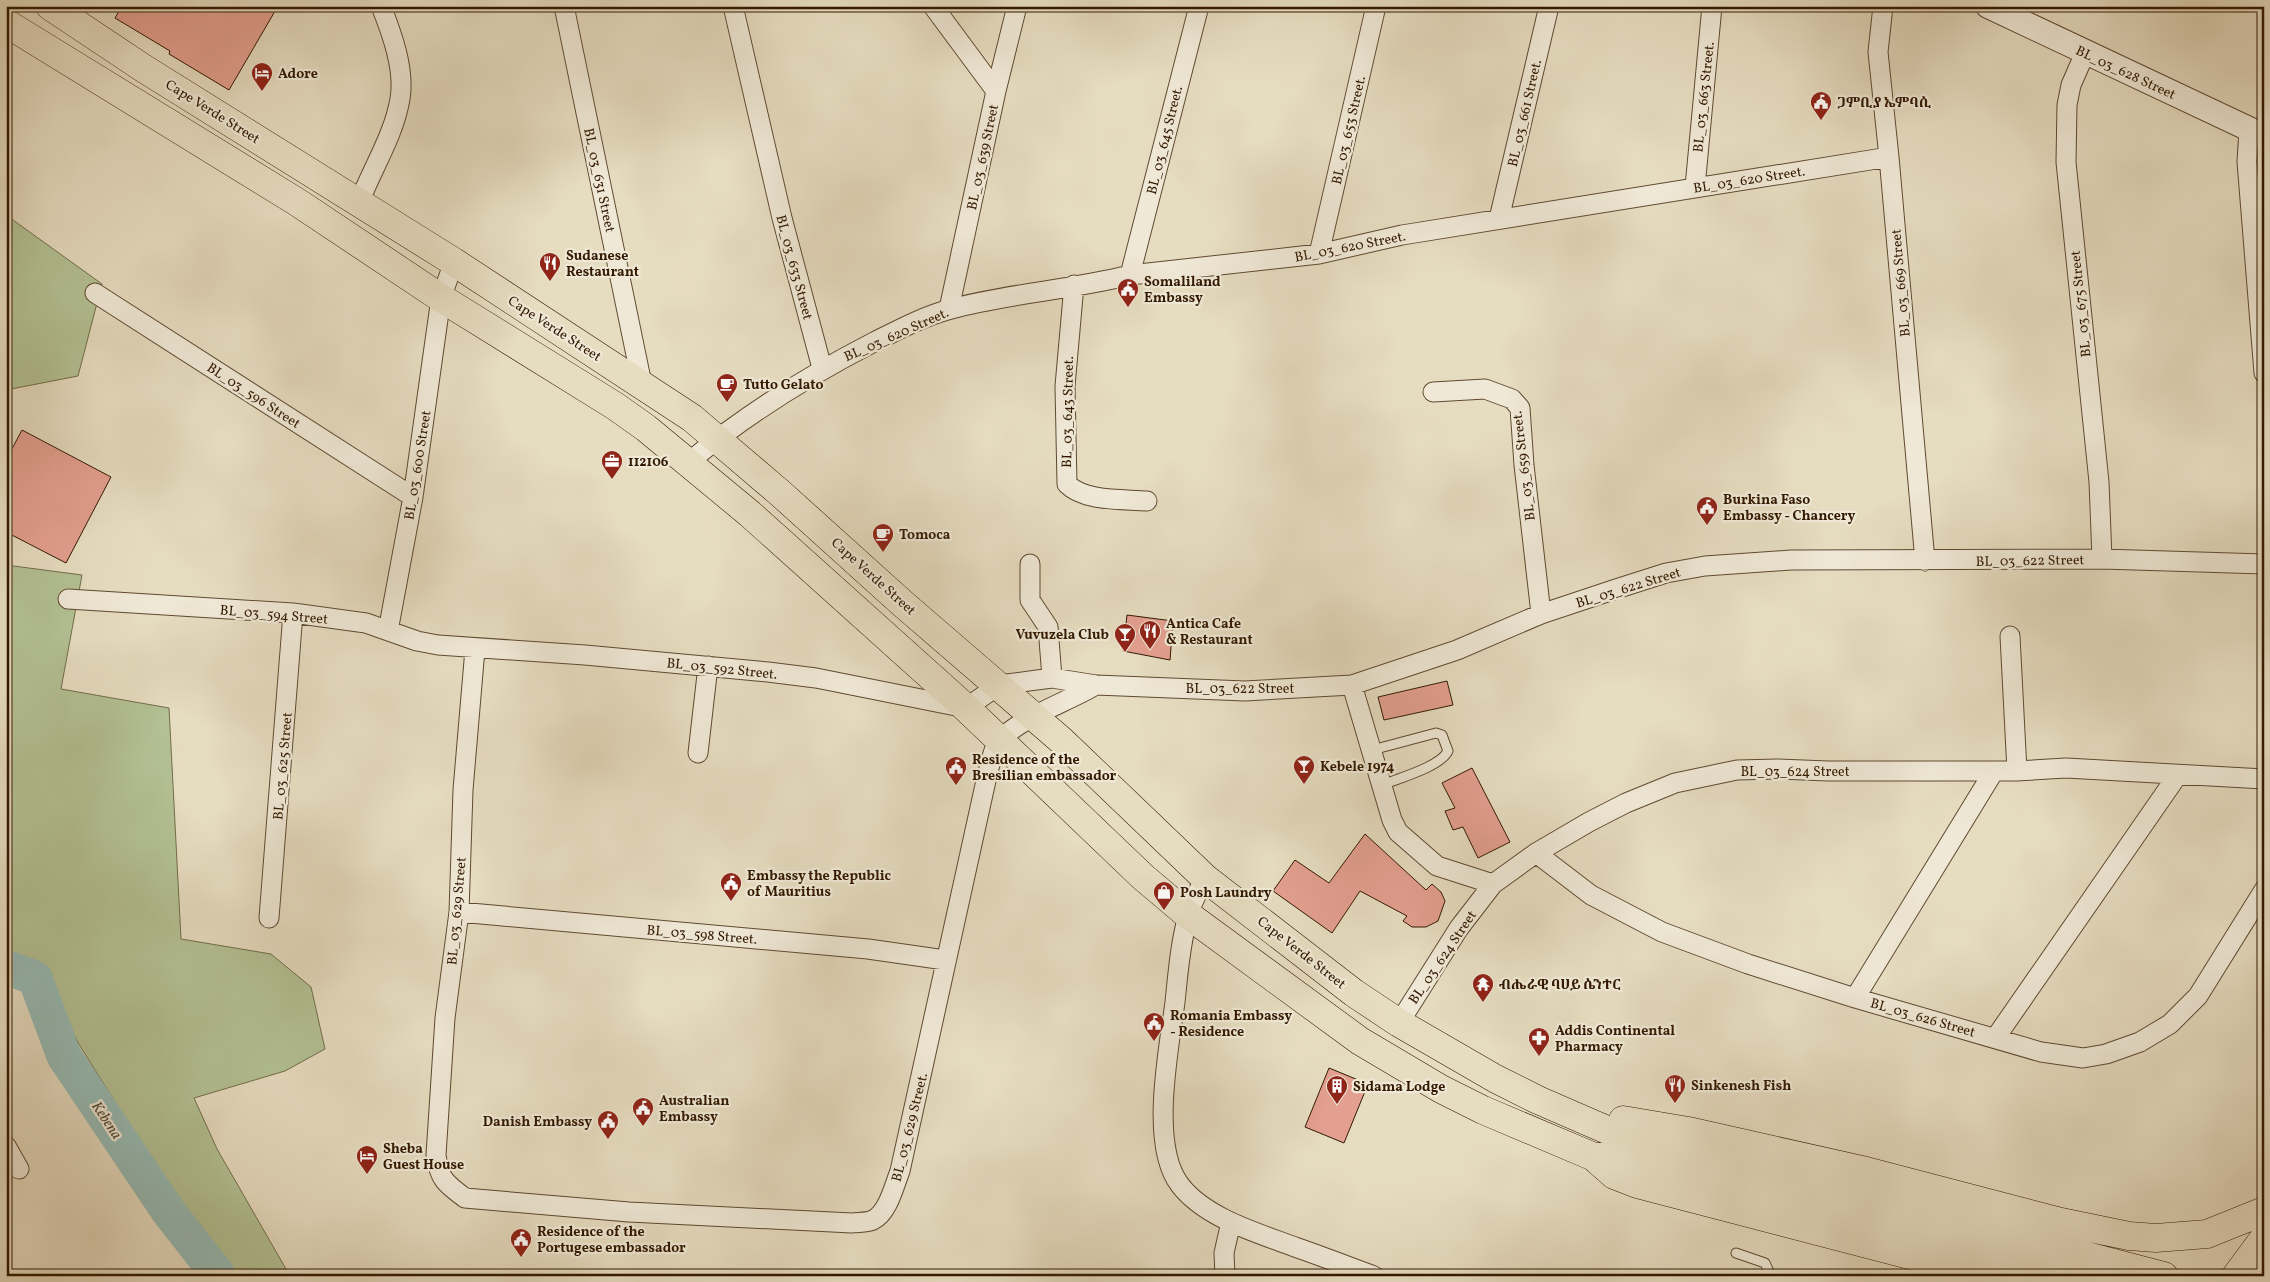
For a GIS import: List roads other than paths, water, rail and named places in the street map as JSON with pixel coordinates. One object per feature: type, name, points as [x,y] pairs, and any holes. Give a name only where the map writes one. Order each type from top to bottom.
[{"type":"main road","name":"Cape Verde Street","points":[[50,6],[143,68],[454,262],[642,384],[717,438],[902,603],[999,684],[1118,793],[1205,878],[1354,992],[1398,1023],[1496,1078],[1584,1120],[1631,1138],[2164,1276]]},
{"type":"main road","points":[[6,23],[297,202],[441,298],[615,406],[689,462],[966,708],[1143,877],[1188,915],[1360,1041],[1483,1110],[1594,1157],[1614,1175],[1637,1184],[1990,1276]]},
{"type":"main road","points":[[1584,1120],[1628,1120],[1688,1131],[1866,1171],[2061,1222],[2129,1236],[2156,1238],[2207,1234],[2264,1211]]},
{"type":"main road","points":[[1594,1157],[1616,1157],[2080,1276]]},
{"type":"main road","points":[[2236,1276],[2264,1238]]},
{"type":"street","points":[[359,203],[385,143],[400,99],[398,59],[390,29],[380,6]]},
{"type":"street","name":"BL_03_631 Street","points":[[564,6],[642,384]]},
{"type":"street","name":"BL_03_633 Street","points":[[733,6],[782,218],[822,368]]},
{"type":"street","points":[[933,6],[996,91]]},
{"type":"street","name":"BL_03_639 Street","points":[[949,309],[996,91],[1017,6]]},
{"type":"street","name":"BL_03_645 Street.","points":[[1130,274],[1199,6]]},
{"type":"street","name":"BL_03_653 Street.","points":[[1320,254],[1376,6]]},
{"type":"street","name":"BL_03_661 Street.","points":[[1499,219],[1549,6]]},
{"type":"street","name":"BL_03_663 Street.","points":[[1695,187],[1712,6]]},
{"type":"street","name":"BL_03_669 Street","points":[[1883,6],[1878,52],[1925,561]]},
{"type":"street","name":"BL_03_628 Street","points":[[1988,6],[2256,133]]},
{"type":"street","name":"BL_03_675 Street","points":[[2085,52],[2074,77],[2067,104],[2066,162],[2099,482],[2102,559]]},
{"type":"street","points":[[2256,133],[2247,162],[2264,373]]},
{"type":"street","name":"BL_03_620 Street.","points":[[822,368],[906,326],[949,309],[1107,280],[1130,274],[1320,254],[1402,235],[1889,157]]},
{"type":"street","name":"BL_03_600 Street","points":[[388,631],[413,497],[441,298],[454,262]]},
{"type":"street","name":"BL_03_643 Street.","points":[[1074,285],[1065,386],[1066,484],[1074,491],[1102,497],[1148,501]]},
{"type":"street","name":"BL_03_596 Street","points":[[95,294],[413,497]]},
{"type":"street","points":[[689,462],[741,420],[822,368]]},
{"type":"street","name":"BL_03_659 Street.","points":[[1433,392],[1485,389],[1512,400],[1520,408],[1524,465],[1541,614]]},
{"type":"street","name":"BL_03_622 Street","points":[[999,684],[1052,678],[1096,685],[1245,691],[1352,685],[1457,650],[1541,614],[1666,573],[1705,566],[1791,560],[2102,559],[2264,564]]},
{"type":"street","points":[[1030,564],[1030,600],[1048,627],[1052,678]]},
{"type":"street","name":"BL_03_594 Street","points":[[68,599],[293,614],[366,623],[417,641],[475,649]]},
{"type":"street","name":"BL_03_625 Street","points":[[269,918],[293,614]]},
{"type":"street","points":[[2010,636],[2017,771]]},
{"type":"street","name":"BL_03_592 Street.","points":[[475,649],[585,655],[816,678],[966,708]]},
{"type":"street","name":"BL_03_629 Street","points":[[438,1173],[436,1155],[445,1018],[459,912],[464,790],[475,649]]},
{"type":"street","points":[[698,753],[708,666]]},
{"type":"street","points":[[966,708],[999,684]]},
{"type":"street","points":[[999,740],[1034,716],[1096,685]]},
{"type":"street","points":[[1352,685],[1392,820],[1398,832],[1437,866],[1493,884]]},
{"type":"street","name":"BL_03_629 Street.","points":[[438,1173],[465,1198],[724,1218],[820,1222],[872,1221],[887,1204],[900,1171],[987,776],[999,740]]},
{"type":"street","name":"BL_03_624 Street","points":[[1398,1023],[1460,928],[1493,884],[1536,853],[1626,803],[1675,783],[1737,770],[1778,769],[1828,771],[2017,771],[2066,768],[2177,776],[2264,779]]},
{"type":"street","points":[[1855,998],[1994,771]]},
{"type":"street","points":[[1996,1037],[2177,776]]},
{"type":"street","name":"BL_03_626 Street","points":[[1536,853],[1591,895],[1662,932],[1748,964],[1855,998],[1996,1037],[2041,1052],[2083,1058],[2106,1054],[2140,1042],[2170,1024],[2198,996],[2264,890]]},
{"type":"street","points":[[1205,878],[1188,915],[1182,940],[1164,1088],[1165,1144],[1170,1165],[1179,1184],[1200,1203],[1231,1222],[1374,1276]]},
{"type":"street","name":"BL_03_598 Street.","points":[[459,912],[868,949],[945,960]]},
{"type":"street","points":[[6,1146],[19,1170]]},
{"type":"street","points":[[1225,1276],[1224,1253],[1231,1222]]},
{"type":"lane","points":[[1372,750],[1436,733],[1442,735],[1448,751],[1445,758],[1436,763],[1382,785]]},
{"type":"lane","points":[[1736,1253],[1764,1263],[1771,1276]]},
{"type":"waterway","name":"Kebena","points":[[6,967],[35,978],[64,1056],[168,1211],[219,1276]]},
{"type":"place","name":"Adore","points":[[262,92]]},
{"type":"place","name":"ጋምቢያ ኤምባሲ","points":[[1821,121]]},
{"type":"place","name":"Sudanese Restaurant","points":[[550,282]]},
{"type":"place","name":"Somaliland Embassy","points":[[1128,308]]},
{"type":"place","name":"Tutto Gelato","points":[[727,403]]},
{"type":"place","name":"112106","points":[[612,480]]},
{"type":"place","name":"Burkina Faso Embassy - Chancery","points":[[1707,526]]},
{"type":"place","name":"Tomoca","points":[[883,553]]},
{"type":"place","name":"Antica Cafe & Restaurant","points":[[1150,650]]},
{"type":"place","name":"Vuvuzela Club","points":[[1125,653]]},
{"type":"place","name":"Kebele 1974","points":[[1304,785]]},
{"type":"place","name":"Residence of the Bresilian embassador","points":[[956,786]]},
{"type":"place","name":"Embassy the Republic of Mauritius","points":[[731,902]]},
{"type":"place","name":"Posh Laundry","points":[[1164,911]]},
{"type":"place","name":"ብሔራዊ ባሀይ ሴንተር","points":[[1483,1003]]},
{"type":"place","name":"Romania Embassy - Residence","points":[[1154,1042]]},
{"type":"place","name":"Addis Continental Pharmacy","points":[[1539,1057]]},
{"type":"place","name":"Sinkenesh Fish","points":[[1675,1104]]},
{"type":"place","name":"Sidama Lodge","points":[[1337,1105]]},
{"type":"place","name":"Australian Embassy","points":[[643,1127]]},
{"type":"place","name":"Danish Embassy","points":[[608,1140]]},
{"type":"place","name":"Sheba Guest House","points":[[367,1175]]},
{"type":"place","name":"Residence of the Portugese embassador","points":[[521,1258]]}]
